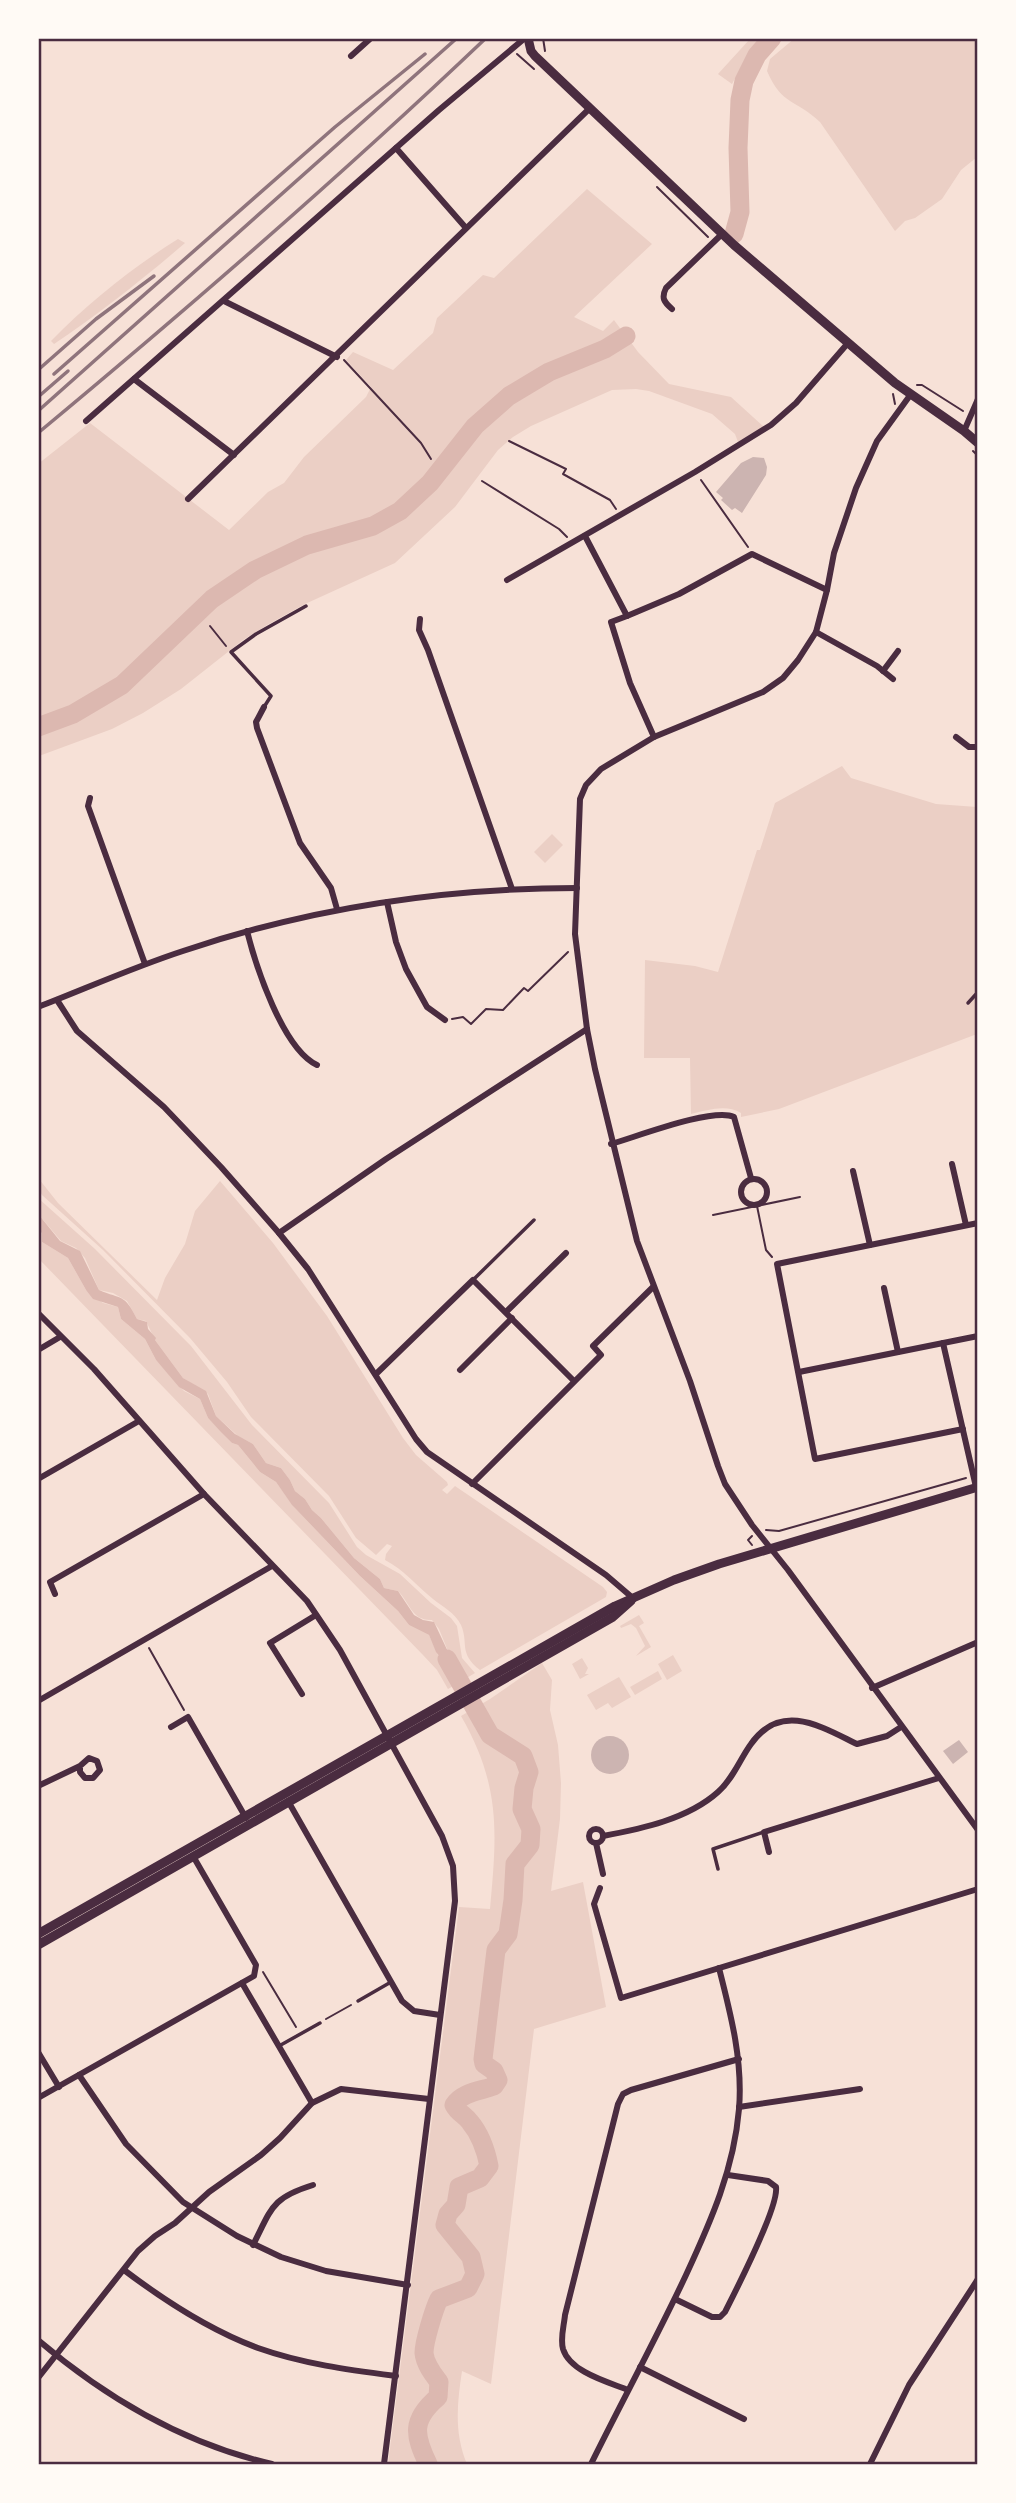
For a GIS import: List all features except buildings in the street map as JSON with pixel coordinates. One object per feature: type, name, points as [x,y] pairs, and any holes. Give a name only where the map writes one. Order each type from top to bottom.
[{"type":"main road","points":[[527,38],[535,56],[722,234],[848,344],[911,394],[964,431],[975,447]]},
{"type":"main road","points":[[38,1945],[289,1803],[388,1740],[456,1701],[478,1682],[615,1606],[674,1580],[771,1548],[977,1487]]},
{"type":"main road","points":[[456,1701],[483,1692],[613,1617],[633,1599]]},
{"type":"main road","points":[[38,1934],[284,1793],[388,1740]]},
{"type":"street","points":[[351,56],[371,38]]},
{"type":"street","points":[[86,421],[396,148],[527,38]]},
{"type":"street","points":[[188,499],[589,109]]},
{"type":"street","points":[[396,148],[466,228]]},
{"type":"street","points":[[672,309],[664,300],[666,288],[722,234]]},
{"type":"street","points":[[224,300],[337,356]]},
{"type":"street","points":[[507,580],[695,472],[783,415],[820,378],[848,344]]},
{"type":"street","points":[[134,379],[234,455]]},
{"type":"street","points":[[911,394],[877,441],[856,488],[834,553],[816,632],[798,660],[773,686],[654,737],[601,769],[582,792],[576,944],[587,1029],[611,1144],[636,1241],[690,1381],[725,1484],[752,1525],[978,1830]]},
{"type":"street","points":[[964,431],[978,399]]},
{"type":"street","points":[[585,536],[627,616]]},
{"type":"street","points":[[654,737],[630,682],[611,622],[679,594],[752,554],[827,590]]},
{"type":"street","points":[[420,619],[419,630],[512,888]]},
{"type":"street","points":[[816,632],[893,679]]},
{"type":"street","points":[[883,671],[898,651]]},
{"type":"street","points":[[264,708],[256,722],[257,728],[296,832],[331,888],[337,909]]},
{"type":"street","points":[[956,737],[969,747],[978,747]]},
{"type":"street","points":[[90,798],[88,806],[145,964]]},
{"type":"street","points":[[38,1007],[145,964],[247,931],[337,909],[512,888],[577,888]]},
{"type":"street","points":[[387,902],[405,969],[427,1007],[445,1020]]},
{"type":"street","points":[[247,931],[268,997],[301,1054],[317,1066]]},
{"type":"street","points":[[57,1000],[77,1031],[164,1107],[279,1233],[307,1269],[427,1452],[607,1575],[633,1599]]},
{"type":"street","points":[[279,1233],[386,1159],[587,1029]]},
{"type":"street","points":[[611,1144],[709,1115],[728,1114],[734,1116],[738,1126],[751,1178]]},
{"type":"street","points":[[952,1164],[966,1225]]},
{"type":"street","points":[[853,1171],[870,1245]]},
{"type":"street","points":[[751,1178],[759,1179],[767,1189],[764,1201],[756,1205],[747,1204],[741,1197],[743,1184],[751,1178]]},
{"type":"street","points":[[963,1429],[815,1459],[777,1264],[978,1223]]},
{"type":"street","points":[[506,1312],[566,1253]]},
{"type":"street","points":[[376,1374],[473,1280],[574,1381]]},
{"type":"street","points":[[472,1484],[601,1354],[593,1346],[653,1287]]},
{"type":"street","points":[[884,1288],[898,1352]]},
{"type":"street","points":[[38,1313],[94,1369],[204,1494],[307,1601],[340,1650],[442,1836],[453,1866],[455,1901],[384,2465]]},
{"type":"street","points":[[460,1370],[512,1318]]},
{"type":"street","points":[[799,1372],[978,1336]]},
{"type":"street","points":[[38,1350],[60,1337]]},
{"type":"street","points":[[943,1343],[977,1487]]},
{"type":"street","points":[[38,1479],[139,1421]]},
{"type":"street","points":[[55,1594],[50,1582],[204,1494]]},
{"type":"street","points":[[38,1700],[272,1566]]},
{"type":"street","points":[[302,1694],[270,1643],[316,1615]]},
{"type":"street","points":[[872,1688],[978,1642]]},
{"type":"street","points":[[171,1727],[188,1717],[250,1825]]},
{"type":"street","points":[[596,1843],[602,1840],[603,1836],[659,1822],[703,1803],[720,1791],[759,1735],[784,1721],[809,1721],[857,1744],[887,1736],[901,1727]]},
{"type":"street","points":[[38,1786],[80,1766]]},
{"type":"street","points":[[769,1852],[764,1832],[939,1778]]},
{"type":"street","points":[[284,1793],[402,2001],[410,2009],[440,2015]]},
{"type":"street","points":[[603,1836],[600,1830],[592,1830],[590,1839],[596,1843],[603,1874]]},
{"type":"street","points":[[38,2098],[254,1976],[256,1965],[188,1848]]},
{"type":"street","points":[[600,1888],[594,1904],[621,1998],[978,1889]]},
{"type":"street","points":[[591,2465],[675,2299],[706,2232],[728,2175],[739,2107],[739,2059],[719,1968]]},
{"type":"street","points":[[242,1983],[312,2103]]},
{"type":"street","points":[[38,2052],[59,2087]]},
{"type":"street","points":[[628,2390],[586,2371],[570,2359],[562,2347],[565,2315],[618,2104],[623,2094],[631,2090],[739,2059]]},
{"type":"street","points":[[79,2075],[126,2144],[183,2202],[253,2245],[326,2271],[408,2285]]},
{"type":"street","points":[[38,2378],[138,2251],[261,2155],[312,2103],[341,2089],[429,2099]]},
{"type":"street","points":[[739,2107],[860,2089]]},
{"type":"street","points":[[675,2299],[720,2317],[754,2252],[776,2197],[776,2187],[768,2181],[728,2175]]},
{"type":"street","points":[[253,2245],[274,2203],[291,2192],[313,2185]]},
{"type":"street","points":[[124,2270],[157,2296],[190,2316],[258,2348],[338,2369],[396,2376]]},
{"type":"street","points":[[870,2465],[909,2385],[978,2279]]},
{"type":"street","points":[[38,2340],[91,2383],[169,2427],[213,2446],[272,2465]]},
{"type":"street","points":[[640,2367],[744,2419]]},
{"type":"lane","points":[[264,708],[271,696],[232,652],[256,634],[306,606]]},
{"type":"lane","points":[[968,1003],[978,992]]},
{"type":"lane","points":[[473,1280],[534,1220]]},
{"type":"lane","points":[[718,1869],[713,1849],[764,1832]]},
{"type":"lane","points":[[358,2001],[391,1982]]},
{"type":"lane","points":[[278,2047],[320,2023]]},
{"type":"path","points":[[543,38],[548,57]]},
{"type":"path","points":[[656,185],[700,232],[714,242]]},
{"type":"path","points":[[337,356],[421,443],[431,459]]},
{"type":"path","points":[[911,383],[922,385],[971,415]]},
{"type":"path","points":[[509,441],[566,469],[563,474],[610,500],[620,516]]},
{"type":"path","points":[[975,447],[978,456]]},
{"type":"path","points":[[695,472],[752,554]]},
{"type":"path","points":[[482,481],[565,532],[572,543]]},
{"type":"path","points":[[210,626],[232,652]]},
{"type":"path","points":[[445,1020],[463,1017],[471,1024],[486,1009],[503,1010],[524,988],[528,991],[576,944]]},
{"type":"path","points":[[713,1215],[800,1197]]},
{"type":"path","points":[[756,1205],[766,1250],[777,1264]]},
{"type":"path","points":[[779,1531],[967,1478]]},
{"type":"path","points":[[144,1640],[188,1717]]},
{"type":"path","points":[[256,1965],[263,1971],[300,2034]]},
{"type":"path","points":[[320,2023],[358,2001]]},
{"type":"shaded area","points":[[795,38],[977,39],[977,157],[961,170],[942,199],[915,218],[905,221],[895,231],[820,122],[784,96],[767,71],[770,59]]},
{"type":"shaded area","points":[[750,39],[763,39],[746,57],[732,84],[718,74]]},
{"type":"shaded area","points":[[587,189],[652,244],[574,317],[603,331],[614,320],[625,335],[536,377],[504,398],[472,427],[423,491],[399,511],[367,527],[309,544],[270,560],[211,600],[147,661],[110,690],[69,713],[39,725],[38,464],[90,423],[229,530],[268,492],[284,483],[304,457],[366,397],[371,387],[346,360],[353,352],[393,370],[433,333],[437,318],[483,275],[494,278]]},
{"type":"shaded area","points":[[178,239],[185,243],[137,283],[54,344],[51,341],[112,286]]},
{"type":"shaded area","points":[[627,337],[669,384],[731,397],[764,427],[738,442],[735,434],[712,414],[649,391],[636,389],[612,390],[531,426],[498,450],[455,507],[395,563],[305,604],[267,625],[243,640],[181,689],[143,713],[112,729],[39,756],[39,730],[85,710],[117,691],[229,588],[289,554],[371,527],[401,512],[427,490],[469,436],[500,405],[543,377]]},
{"type":"shaded area","points":[[842,766],[851,778],[936,804],[977,807],[977,1034],[779,1109],[741,1117],[741,1113],[735,1110],[723,1108],[691,1114],[690,1058],[644,1058],[645,960],[695,966],[718,972],[775,803]]},
{"type":"shaded area","points":[[552,834],[563,845],[545,863],[534,852]]},
{"type":"shaded area","points":[[39,1179],[58,1203],[157,1300],[165,1278],[185,1244],[195,1211],[220,1181],[273,1243],[327,1316],[403,1438],[416,1455],[447,1482],[448,1485],[442,1490],[447,1494],[455,1486],[603,1587],[607,1592],[606,1597],[480,1670],[466,1653],[463,1631],[456,1617],[385,1560],[392,1546],[387,1544],[376,1555],[356,1538],[329,1496],[251,1417],[227,1382],[190,1338],[103,1250],[42,1195]]},
{"type":"shaded area","points":[[38,1198],[95,1249],[191,1346],[252,1425],[329,1503],[357,1547],[400,1574],[451,1618],[457,1626],[462,1658],[475,1673],[465,1679],[432,1620],[420,1618],[398,1591],[384,1588],[380,1579],[354,1558],[305,1499],[295,1491],[281,1468],[266,1463],[253,1444],[238,1436],[216,1416],[208,1394],[183,1378],[155,1340],[146,1321],[137,1319],[127,1301],[113,1293],[99,1290],[85,1258],[76,1248],[61,1241],[39,1215]]},
{"type":"shaded area","points":[[39,1215],[60,1241],[80,1251],[99,1290],[122,1298],[137,1319],[147,1322],[155,1340],[183,1378],[206,1391],[216,1416],[235,1434],[253,1444],[266,1463],[281,1468],[295,1491],[305,1499],[354,1558],[380,1579],[384,1588],[398,1591],[414,1615],[434,1622],[450,1656],[465,1679],[457,1684],[450,1669],[436,1652],[429,1635],[409,1625],[292,1505],[276,1482],[260,1472],[238,1445],[232,1443],[220,1431],[208,1418],[200,1399],[179,1387],[156,1360],[145,1339],[121,1319],[118,1307],[93,1299],[68,1258],[42,1242]]},
{"type":"shaded area","points":[[39,1231],[42,1233],[42,1242],[68,1258],[86,1290],[103,1303],[118,1307],[121,1319],[145,1339],[156,1360],[184,1391],[200,1399],[208,1418],[232,1443],[238,1445],[260,1472],[276,1482],[294,1507],[360,1576],[398,1611],[409,1625],[429,1635],[438,1655],[457,1684],[448,1689],[437,1670],[423,1655],[39,1259]]},
{"type":"shaded area","points":[[639,1615],[644,1623],[639,1626],[651,1647],[636,1656],[645,1646],[636,1628],[631,1624],[621,1628],[620,1626]]},
{"type":"shaded area","points":[[673,1655],[682,1671],[667,1680],[658,1664]]},
{"type":"shaded area","points":[[582,1658],[588,1668],[585,1674],[589,1674],[580,1679],[572,1664]]},
{"type":"shaded area","points":[[542,1663],[552,1680],[550,1710],[558,1745],[561,1783],[560,1819],[551,1891],[583,1882],[606,2007],[534,2029],[491,2384],[462,2371],[458,2418],[460,2441],[467,2464],[388,2464],[459,1907],[490,1909],[494,1833],[490,1788],[474,1741],[461,1716]]},
{"type":"shaded area","points":[[658,1671],[662,1679],[635,1695],[630,1687]]},
{"type":"shaded area","points":[[619,1677],[631,1697],[612,1708],[608,1703],[596,1710],[587,1695]]},
{"type":"waterway","points":[[734,234],[740,212],[740,100],[744,81],[757,55],[772,38]]},
{"type":"waterway","points":[[38,727],[73,714],[122,685],[212,599],[255,570],[307,545],[373,526],[400,511],[430,483],[475,426],[509,396],[549,372],[605,349],[626,336]]},
{"type":"waterway","points":[[428,2464],[420,2445],[418,2428],[423,2413],[438,2397],[439,2382],[425,2357],[427,2334],[439,2299],[468,2288],[475,2274],[471,2257],[445,2225],[448,2214],[456,2205],[459,2187],[480,2178],[489,2166],[477,2132],[454,2105],[467,2095],[494,2086],[498,2080],[483,2059],[496,1950],[508,1934],[515,1864],[530,1845],[531,1829],[522,1809],[529,1772],[523,1756],[490,1735],[447,1659]]},
{"type":"railway","points":[[38,411],[457,38]]},
{"type":"railway","points":[[38,433],[265,239],[377,140],[486,38]]},
{"type":"railway","points":[[54,374],[335,127],[425,54]]},
{"type":"railway","points":[[38,370],[96,319],[154,276]]},
{"type":"railway","points":[[38,397],[68,371]]}]
